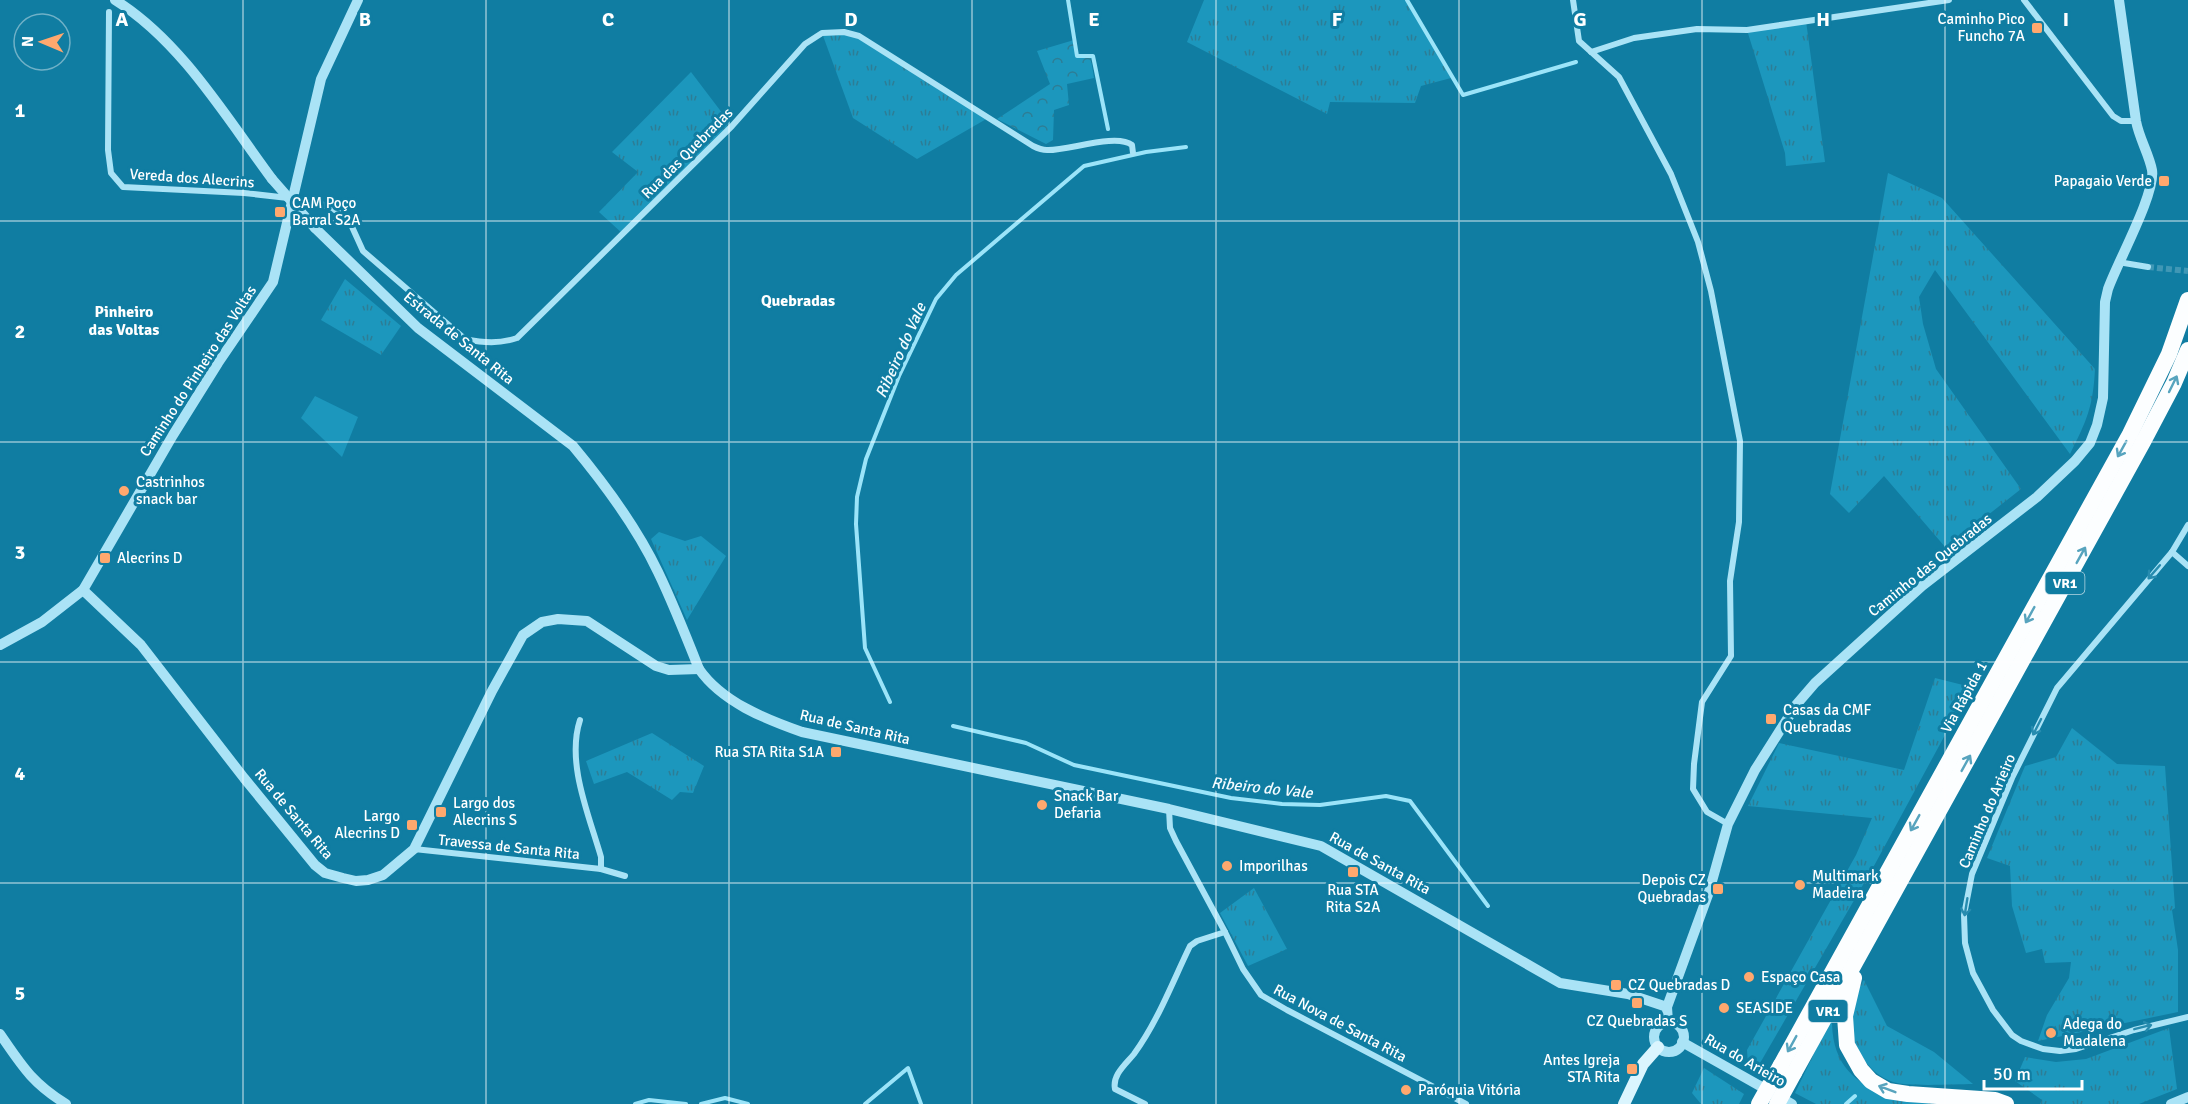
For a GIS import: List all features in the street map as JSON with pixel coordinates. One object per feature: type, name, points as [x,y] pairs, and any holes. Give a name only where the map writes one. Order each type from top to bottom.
[{"type":"highway","name":"Via Rápida 1","points":[[1777,1104],[1787,1069],[2130,434],[2169,354],[2188,300]]},
{"type":"highway","name":"Via Rápida 1","points":[[1759,1104],[1787,1069],[1863,949],[2144,442],[2188,350]]},
{"type":"highway","points":[[1863,949],[1845,1016],[1847,1045],[1861,1070],[1871,1082],[1888,1091],[1898,1093],[1995,1100],[2006,1104]]},
{"type":"main road","points":[[1624,1104],[1643,1064],[1658,1047]]},
{"type":"street","name":"Estrada de Santa Rita","points":[[116,0],[137,14],[177,54],[272,178],[315,228],[418,328],[573,447],[589,465],[658,570],[699,669]]},
{"type":"street","name":"Caminho do Pinheiro das Voltas","points":[[0,645],[42,622],[82,590],[179,425],[273,282],[321,80],[358,0]]},
{"type":"street","points":[[1573,0],[1579,41],[1618,77],[1671,174],[1698,242],[1711,291],[1740,441],[1739,522],[1730,581],[1731,656],[1702,702],[1693,789],[1707,812],[1728,824]]},
{"type":"street","points":[[1591,52],[1634,38],[1698,29],[1747,30],[1949,0]]},
{"type":"street","points":[[2024,0],[2113,116],[2121,121],[2136,121]]},
{"type":"street","name":"Caminho das Quebradas","points":[[1668,1022],[1667,1007],[1709,892],[1728,824],[1755,770],[1803,695],[1922,586],[2037,497],[2090,443],[2103,398],[2105,302],[2108,289],[2148,196],[2152,178],[2152,169],[2136,121],[2119,0]]},
{"type":"street","name":"Vereda dos Alecrins","points":[[109,12],[108,150],[111,173],[123,187],[294,198]]},
{"type":"street","name":"Rua das Quebradas","points":[[294,198],[315,201],[348,219],[363,251],[465,339],[485,344],[506,342],[517,338],[732,126],[805,44],[822,33],[844,32],[859,36],[1033,147],[1046,150],[1126,141],[1132,145],[1133,153]]},
{"type":"street","points":[[2118,262],[2148,267]]},
{"type":"street","name":"Caminho do Arieiro","points":[[2188,525],[2172,552],[2057,688],[2012,778],[1972,874],[1964,915],[1965,943],[1973,973],[1993,1010],[2012,1035],[2032,1046],[2060,1051],[2076,1049],[2134,1030],[2188,1017]]},
{"type":"street","points":[[2172,552],[2188,566]]},
{"type":"street","name":"Rua de Santa Rita","points":[[82,590],[141,645],[265,805],[315,865],[325,873],[334,876],[356,881],[383,875],[414,849],[492,691],[523,634],[542,622],[558,619],[587,621],[656,666],[669,670],[699,669],[708,682],[732,700],[769,720],[802,732],[1169,808],[1322,846],[1560,983],[1628,994],[1667,1007]]},
{"type":"street","name":"Travessa de Santa Rita","points":[[580,720],[575,736],[576,764],[601,857],[601,869]]},
{"type":"street","name":"Rua Nova de Santa Rita","points":[[1169,808],[1170,828],[1176,841],[1226,932],[1243,969],[1262,995],[1287,1011],[1466,1104]]},
{"type":"street","name":"Travessa de Santa Rita","points":[[414,849],[601,869],[625,876]]},
{"type":"street","points":[[1145,1104],[1115,1089],[1118,1073],[1134,1053],[1160,1011],[1190,946],[1197,941],[1226,932]]},
{"type":"street","points":[[1668,1022],[1677,1025],[1683,1032],[1682,1042],[1671,1051],[1658,1047],[1654,1033],[1659,1025],[1668,1022]]},
{"type":"street","points":[[0,1034],[30,1077],[47,1092],[66,1104]]},
{"type":"street","name":"Rua do Arieiro","points":[[1682,1042],[1792,1104]]},
{"type":"street","points":[[2172,1104],[2188,1097]]},
{"type":"green space","points":[[1204,0],[1406,0],[1451,78],[1421,86],[1415,103],[1330,102],[1327,114],[1187,42]]},
{"type":"green space","points":[[1806,21],[1825,162],[1786,166],[1785,153],[1747,30]]},
{"type":"green space","points":[[822,33],[859,36],[988,118],[917,159],[853,118]]},
{"type":"green space","points":[[1074,40],[1078,55],[1090,54],[1094,78],[1067,84],[1069,105],[1054,110],[1053,140],[1046,144],[997,119],[1050,84],[1037,51]]},
{"type":"green space","points":[[691,72],[732,126],[623,234],[599,212],[638,172],[612,152]]},
{"type":"green space","points":[[1888,173],[1942,198],[2095,369],[2093,394],[2088,413],[2070,454],[1935,270],[1919,297],[1923,324],[1936,369],[2021,489],[1946,548],[1884,476],[1849,513],[1830,494]]},
{"type":"green space","points":[[345,279],[401,326],[381,355],[321,320]]},
{"type":"green space","points":[[315,396],[358,417],[342,457],[301,418]]},
{"type":"green space","points":[[659,532],[685,541],[701,536],[726,556],[687,620],[651,539]]},
{"type":"green space","points":[[1935,678],[1971,687],[1875,864],[1756,1070],[1748,1065],[1747,1050],[1856,855],[1872,818],[1748,806],[1779,743],[1904,770]]},
{"type":"green space","points":[[2072,728],[2117,764],[2165,766],[2175,908],[2172,910],[2178,950],[2178,1012],[2038,1041],[2047,1015],[2069,978],[2071,962],[2045,963],[2042,949],[2026,953],[2012,906],[2010,866],[1987,858],[2025,766],[2056,757]]},
{"type":"green space","points":[[652,733],[704,766],[693,793],[680,792],[672,800],[627,772],[594,784],[586,761]]},
{"type":"green space","points":[[1254,888],[1287,949],[1248,966],[1220,913]]},
{"type":"green space","points":[[1864,980],[1887,1026],[1934,1052],[1973,1084],[1901,1084],[1882,1077],[1872,1069],[1858,1049],[1851,1026],[1853,1001]]},
{"type":"green space","points":[[1832,1016],[1835,1045],[1845,1066],[1861,1082],[1881,1092],[1905,1098],[1986,1104],[1816,1104],[1795,1093]]},
{"type":"green space","points":[[2169,1028],[2177,1089],[2139,1104],[2040,1104],[2042,1100],[2015,1081],[2025,1057],[2056,1062],[2086,1059]]},
{"type":"green space","points":[[1704,1068],[1744,1094],[1739,1104],[1701,1104],[1692,1093]]},
{"type":"waterway","points":[[1068,0],[1077,56],[1093,56],[1108,129]]},
{"type":"waterway","points":[[1407,0],[1463,95],[1576,62]]},
{"type":"waterway","name":"Ribeiro do Vale","points":[[890,702],[865,648],[856,524],[857,497],[866,459],[899,376],[936,299],[956,275],[1084,166],[1146,152],[1186,147]]},
{"type":"waterway","name":"Ribeiro do Vale","points":[[953,726],[1026,743],[1074,765],[1231,798],[1282,804],[1320,805],[1386,796],[1410,801],[1488,906]]},
{"type":"waterway","points":[[865,1104],[908,1068],[921,1104]]},
{"type":"waterway","points":[[1846,1104],[1855,1096]]},
{"type":"waterway","points":[[701,1104],[725,1098],[748,1104]]},
{"type":"waterway","points":[[635,1104],[649,1100],[686,1104]]},
{"type":"tunnel","points":[[2148,267],[2188,271]]},
{"type":"place","name":"Caminho Pico Funcho 7A","points":[[2037,28]]},
{"type":"place","name":"Papagaio Verde","points":[[2164,181]]},
{"type":"place","name":"CAM Poço Barral S2A","points":[[280,212]]},
{"type":"place","name":"Castrinhos snack bar","points":[[124,491]]},
{"type":"place","name":"Alecrins D","points":[[105,558]]},
{"type":"place","name":"Casas da CMF Quebradas","points":[[1771,719]]},
{"type":"place","name":"Rua STA Rita S1A","points":[[836,752]]},
{"type":"place","name":"Snack Bar Defaria","points":[[1042,805]]},
{"type":"place","name":"Largo dos Alecrins S","points":[[441,812]]},
{"type":"place","name":"Largo Alecrins D","points":[[412,825]]},
{"type":"place","name":"Imporilhas","points":[[1227,866]]},
{"type":"place","name":"Rua STA Rita S2A","points":[[1353,872]]},
{"type":"place","name":"Multimark Madeira","points":[[1800,885]]},
{"type":"place","name":"Depois CZ Quebradas","points":[[1718,889]]},
{"type":"place","name":"Espaço Casa","points":[[1749,977]]},
{"type":"place","name":"CZ Quebradas D","points":[[1616,985]]},
{"type":"place","name":"CZ Quebradas S","points":[[1637,1003]]},
{"type":"place","name":"SEASIDE","points":[[1724,1008]]},
{"type":"place","name":"Adega do Madalena","points":[[2051,1033]]},
{"type":"place","name":"Antes Igreja STA Rita","points":[[1632,1069]]},
{"type":"place","name":"Paróquia Vitória","points":[[1406,1090]]},
{"type":"district","name":"Quebradas","points":[[798,300]]},
{"type":"district","name":"Pinheiro das Voltas","points":[[124,320]]}]
